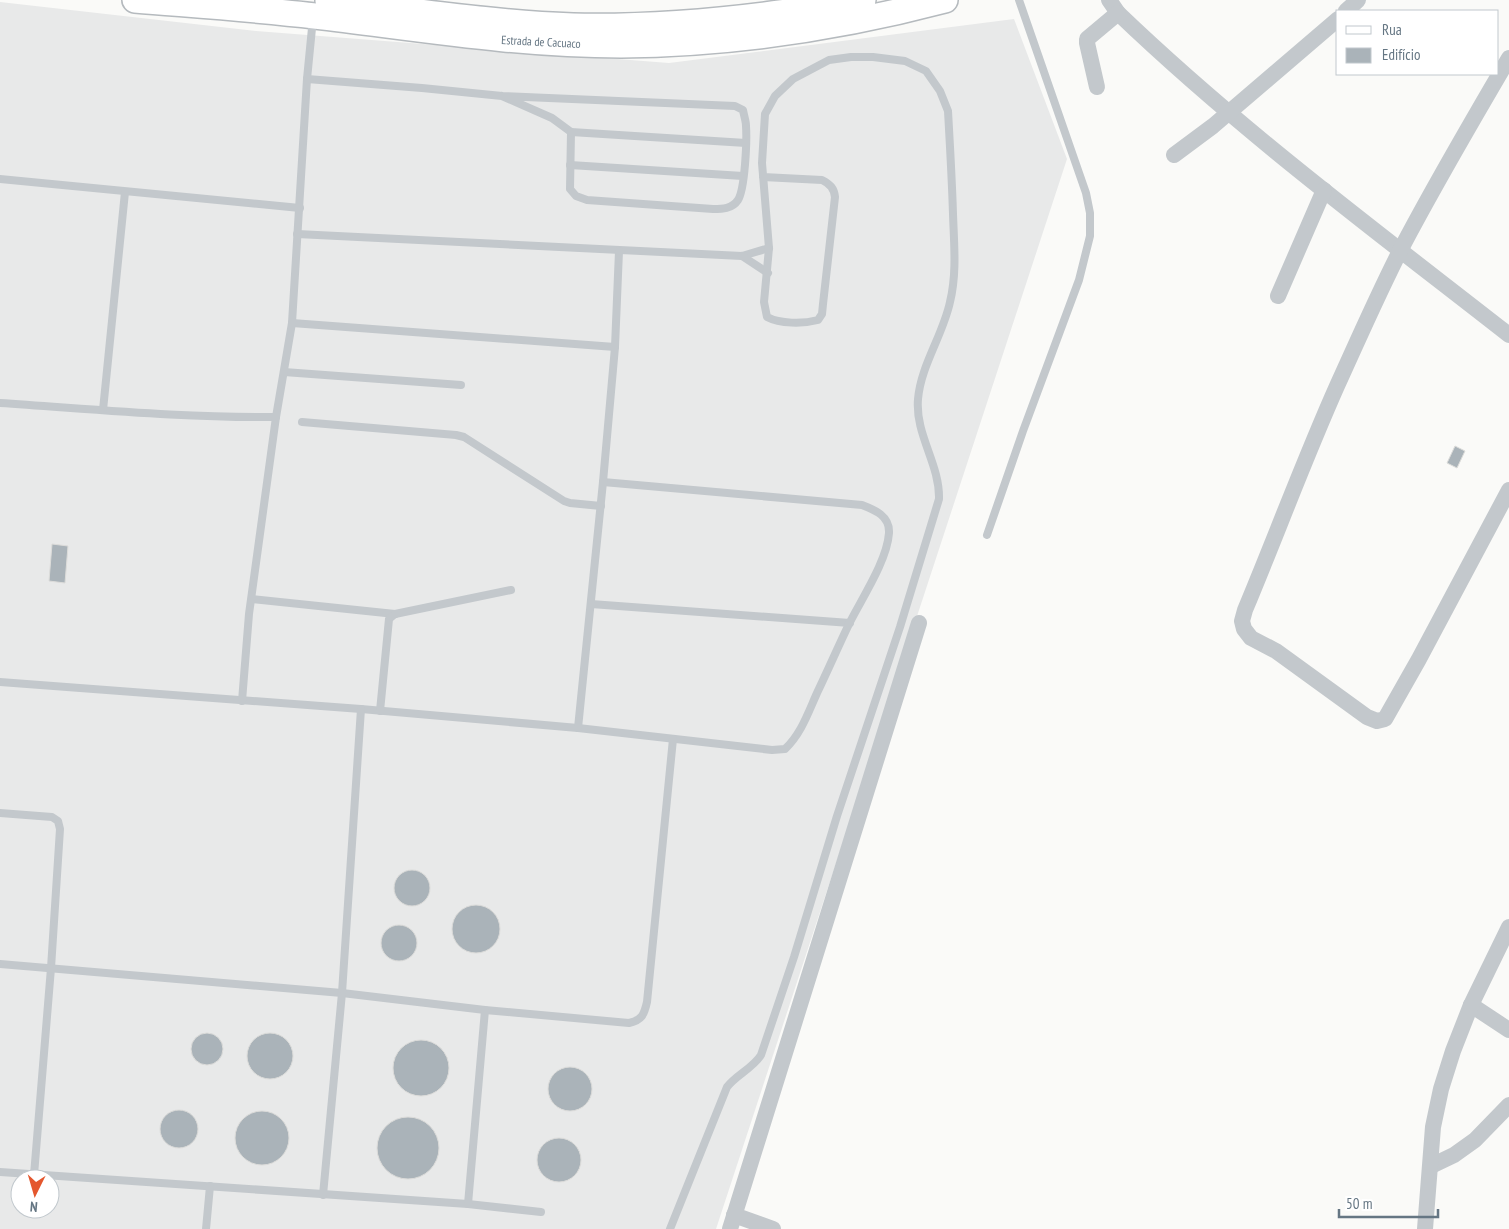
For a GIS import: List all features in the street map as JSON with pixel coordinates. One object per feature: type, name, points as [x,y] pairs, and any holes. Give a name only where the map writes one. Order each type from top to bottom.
[{"type":"main road","name":"Estrada de Cacuaco","points":[[135,0],[318,8],[572,26],[636,26],[701,22],[764,15],[863,0]]},
{"type":"main road","name":"Estrada de Cacuaco","points":[[318,8],[489,39],[621,44],[710,41],[798,31],[886,15],[945,0]]},
{"type":"street","points":[[1347,10],[1358,0]]},
{"type":"street","points":[[1097,87],[1087,39],[1114,6],[1175,67],[1228,112],[1509,335]]},
{"type":"street","points":[[1174,155],[1213,126],[1336,21]]},
{"type":"street","points":[[1499,75],[1509,58]]},
{"type":"street","points":[[1499,75],[1468,126],[1401,250],[1337,387],[1306,458],[1277,535],[1245,610],[1242,621],[1244,630],[1252,638],[1276,651],[1367,717],[1377,721],[1385,719],[1509,490]]},
{"type":"street","points":[[1278,296],[1324,190]]},
{"type":"street","points":[[773,1229],[732,1222],[919,623]]},
{"type":"street","points":[[1426,1229],[1433,1127],[1441,1088],[1471,1005],[1509,927]]},
{"type":"street","points":[[1471,1005],[1509,1030]]},
{"type":"street","points":[[1431,1166],[1475,1140],[1509,1105]]},
{"type":"lane","points":[[987,535],[1023,431],[1080,280],[1090,236],[1090,213],[1086,193],[1019,0]]},
{"type":"lane","points":[[242,700],[252,599],[276,417],[292,324],[307,79],[318,8]]},
{"type":"lane","points":[[670,1229],[727,1087],[733,1079],[758,1060],[760,1055],[794,957],[836,816],[900,627],[940,499],[938,478],[921,430],[918,400],[921,383],[946,317],[954,283],[955,258],[948,111],[940,91],[926,71],[905,61],[851,57],[829,60],[793,79],[775,96],[765,114],[762,163],[763,177],[767,206],[770,248],[764,302],[767,316],[774,320],[810,322],[818,320],[822,314],[835,197],[834,190],[828,183],[822,180],[763,177]]},
{"type":"lane","points":[[307,79],[502,96],[735,106],[742,110],[745,120],[746,143],[743,176],[737,202],[722,210],[587,200],[576,196],[570,189],[571,132]]},
{"type":"lane","points":[[502,96],[552,118],[571,132],[746,143]]},
{"type":"lane","points":[[570,166],[743,176]]},
{"type":"lane","points":[[0,179],[300,208]]},
{"type":"lane","points":[[103,410],[125,192]]},
{"type":"lane","points":[[297,234],[742,256],[770,248]]},
{"type":"lane","points":[[578,728],[615,347],[619,251]]},
{"type":"lane","points":[[742,256],[768,273]]},
{"type":"lane","points":[[292,324],[615,347]]},
{"type":"lane","points":[[284,372],[461,385]]},
{"type":"lane","points":[[0,403],[222,418],[276,417]]},
{"type":"lane","points":[[302,422],[464,437],[564,501],[601,506]]},
{"type":"lane","points":[[0,682],[361,709],[578,728],[772,750],[785,749],[793,742],[804,723],[850,622],[880,563],[889,532],[886,519],[876,510],[862,506],[603,482]]},
{"type":"lane","points":[[252,599],[395,614],[511,590]]},
{"type":"lane","points":[[591,604],[850,622]]},
{"type":"lane","points":[[380,711],[389,619],[395,614]]},
{"type":"lane","points":[[323,1195],[342,993],[361,709]]},
{"type":"lane","points":[[0,964],[342,993],[485,1010],[629,1023],[638,1021],[643,1016],[647,1002],[673,739]]},
{"type":"lane","points":[[0,813],[52,817],[58,821],[60,829],[34,1169]]},
{"type":"lane","points":[[468,1204],[485,1010]]},
{"type":"lane","points":[[60,1177],[468,1204],[541,1212]]},
{"type":"lane","points":[[206,1229],[210,1186]]},
{"type":"shaded area","points":[[0,2],[256,31],[669,63],[1014,19],[1067,159],[716,1229],[0,1229]]},
{"type":"building","points":[[1455,446],[1465,451],[1457,468],[1447,463]]},
{"type":"building","points":[[52,544],[68,546],[65,583],[49,581]]},
{"type":"building","points":[[412,870],[419,871],[425,875],[429,881],[429,895],[425,901],[419,905],[412,906],[405,905],[399,901],[395,895],[394,888],[395,881],[399,875],[405,871]]},
{"type":"building","points":[[476,905],[485,907],[493,912],[498,920],[500,929],[498,938],[493,946],[485,951],[476,953],[467,951],[459,946],[454,938],[452,929],[454,920],[459,912],[467,907]]},
{"type":"building","points":[[399,925],[406,926],[412,930],[416,936],[416,950],[412,956],[406,960],[399,961],[392,960],[386,956],[382,950],[381,943],[382,936],[386,930],[392,926]]},
{"type":"building","points":[[207,1033],[219,1037],[223,1049],[219,1061],[207,1065],[195,1061],[191,1049],[195,1037]]},
{"type":"building","points":[[266,1033],[274,1033],[283,1037],[289,1043],[293,1056],[289,1069],[283,1075],[274,1079],[266,1079],[257,1075],[251,1069],[247,1060],[247,1052],[251,1043],[257,1037]]},
{"type":"building","points":[[415,1040],[427,1040],[437,1044],[445,1052],[449,1068],[445,1084],[437,1092],[427,1096],[415,1096],[405,1092],[397,1084],[393,1074],[393,1062],[397,1052],[405,1044]]},
{"type":"building","points":[[570,1067],[582,1071],[588,1077],[592,1089],[588,1101],[582,1107],[570,1111],[558,1107],[552,1101],[548,1089],[552,1077],[558,1071]]},
{"type":"building","points":[[179,1110],[193,1115],[198,1129],[193,1143],[179,1148],[165,1143],[160,1129],[165,1115]]},
{"type":"building","points":[[257,1111],[267,1111],[277,1115],[285,1123],[289,1138],[285,1153],[277,1161],[267,1165],[257,1165],[247,1161],[239,1153],[235,1143],[235,1133],[239,1123],[247,1115]]},
{"type":"building","points":[[408,1117],[420,1119],[430,1126],[437,1136],[439,1148],[437,1160],[430,1170],[420,1177],[408,1179],[396,1177],[386,1170],[379,1160],[377,1148],[379,1136],[386,1126],[396,1119]]},
{"type":"building","points":[[559,1138],[571,1142],[577,1148],[581,1160],[577,1172],[571,1178],[559,1182],[547,1178],[541,1172],[537,1160],[541,1148],[547,1142]]}]
